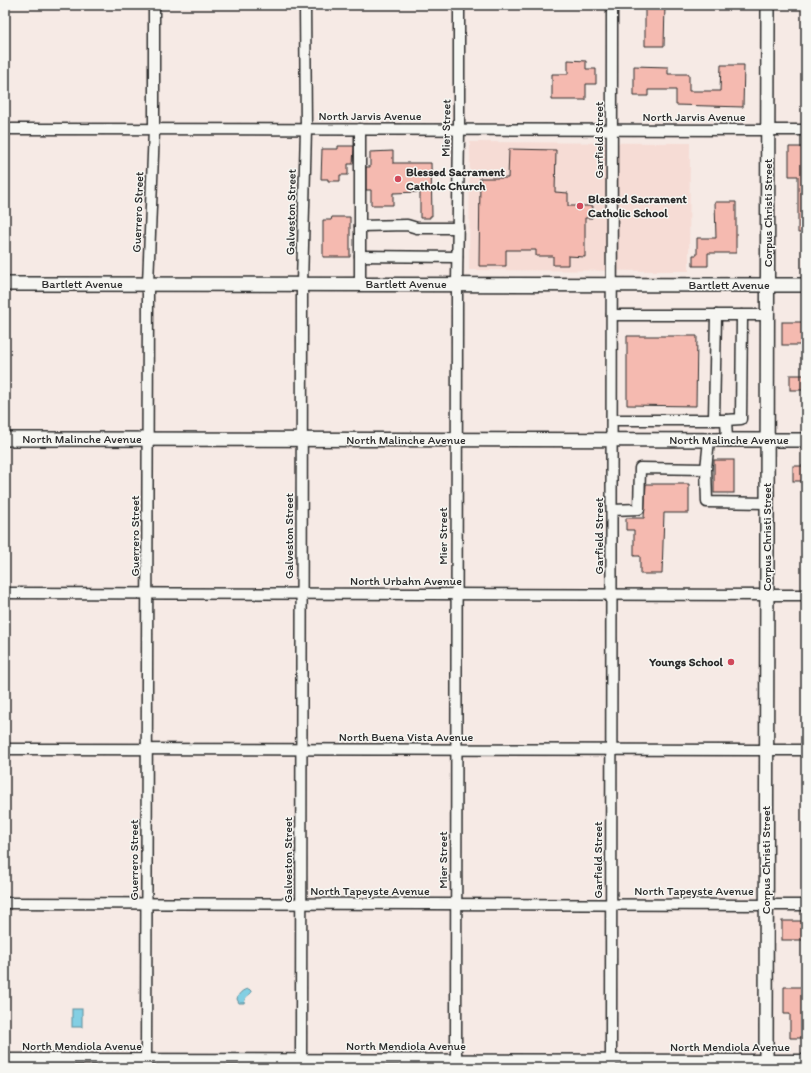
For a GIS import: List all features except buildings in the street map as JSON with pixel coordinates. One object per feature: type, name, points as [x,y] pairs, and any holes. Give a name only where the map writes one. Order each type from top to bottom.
[{"type":"main road","name":"Corpus Christi Street","points":[[766,1064],[768,5]]},
{"type":"main road","name":"Bartlett Avenue","points":[[5,284],[806,285]]},
{"type":"main road","name":"North Malinche Avenue","points":[[5,439],[806,440]]},
{"type":"street","name":"Guerrero Street","points":[[146,1064],[148,284],[154,129],[154,5]]},
{"type":"street","name":"Galveston Street","points":[[301,1064],[302,284],[306,129],[305,5]]},
{"type":"street","name":"Mier Street","points":[[456,1064],[456,594],[459,5]]},
{"type":"street","name":"Garfield Street","points":[[611,1064],[612,5]]},
{"type":"street","name":"North Jarvis Avenue","points":[[5,128],[806,130]]},
{"type":"street","points":[[360,129],[360,284]]},
{"type":"street","points":[[360,226],[407,225],[417,228],[458,228]]},
{"type":"street","points":[[360,256],[457,257]]},
{"type":"street","points":[[714,420],[716,314]]},
{"type":"street","points":[[612,420],[741,419],[742,314]]},
{"type":"street","points":[[612,315],[767,314]]},
{"type":"street","points":[[726,420],[727,440]]},
{"type":"street","points":[[709,440],[706,469],[707,502],[767,502]]},
{"type":"street","points":[[612,510],[639,509],[640,468],[706,469]]},
{"type":"street","name":"North Urbahn Avenue","points":[[5,593],[806,595]]},
{"type":"street","name":"North Buena Vista Avenue","points":[[5,749],[806,750]]},
{"type":"street","name":"North Tapeyste Avenue","points":[[5,903],[806,904]]},
{"type":"street","name":"North Mendiola Avenue","points":[[5,1059],[146,1064],[766,1064],[806,1060]]},
{"type":"shaded area","name":"Blessed Sacrament Catholic School","points":[[470,142],[690,143],[689,271],[469,270]]},
{"type":"water","points":[[249,989],[251,993],[246,997],[244,1003],[239,1003],[237,999],[240,994]]},
{"type":"water","points":[[72,1009],[82,1009],[82,1027],[72,1027]]},
{"type":"place","name":"Blessed Sacrament Catholc Church","points":[[398,179]]},
{"type":"place","name":"Blessed Sacrament Catholic School","points":[[580,206]]},
{"type":"place","name":"Youngs School","points":[[731,662]]}]
